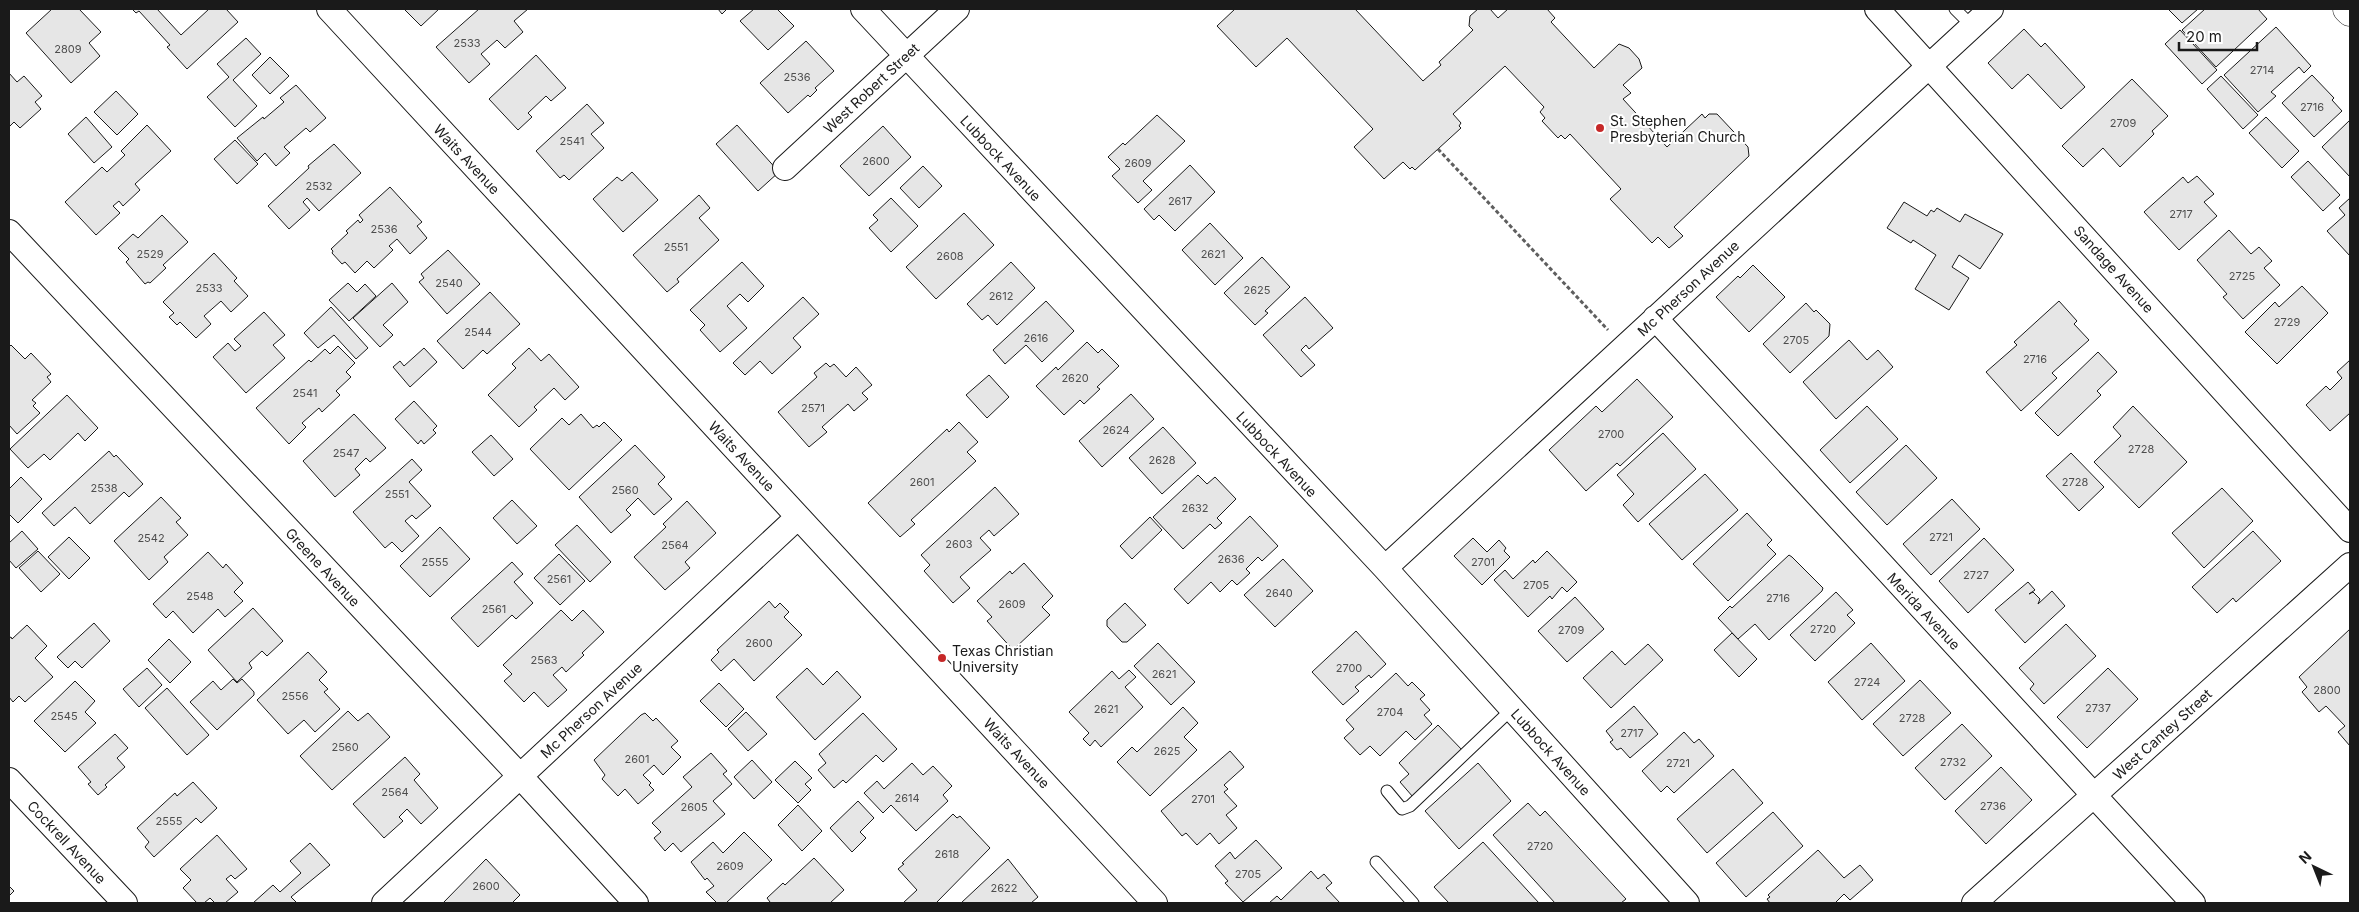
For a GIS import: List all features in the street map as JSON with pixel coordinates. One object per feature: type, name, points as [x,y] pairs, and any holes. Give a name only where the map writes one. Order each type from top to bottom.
[{"type":"street","name":"Waits Avenue","points":[[329,9],[1155,903]]},
{"type":"street","name":"Lubbock Avenue","points":[[863,9],[1385,568],[1687,903]]},
{"type":"street","name":"West Robert Street","points":[[785,168],[957,9]]},
{"type":"street","name":"Sandage Avenue","points":[[1877,9],[2350,530]]},
{"type":"street","name":"Mc Pherson Avenue","points":[[1385,568],[1991,9]]},
{"type":"street","points":[[2347,9],[2350,12]]},
{"type":"street","name":"Greene Avenue","points":[[9,232],[520,776],[636,903]]},
{"type":"street","name":"Merida Avenue","points":[[1656,318],[2193,903]]},
{"type":"street","name":"Mc Pherson Avenue","points":[[384,903],[798,517]]},
{"type":"street","name":"West Cantey Street","points":[[1974,903],[2350,565]]},
{"type":"street","name":"Cockrell Avenue","points":[[9,780],[125,903]]},
{"type":"lane","points":[[1955,9],[1972,26]]},
{"type":"lane","points":[[1387,791],[1402,809],[1410,806],[1512,709]]},
{"type":"lane","points":[[1376,862],[1413,903]]},
{"type":"path","points":[[1438,149],[1624,347]]},
{"type":"building","points":[[52,9],[79,9],[101,32],[89,43],[100,56],[71,83],[26,33]]},
{"type":"building","points":[[132,9],[157,9],[181,35],[209,9],[226,9],[238,22],[187,69],[167,47],[170,45],[139,11],[136,13]]},
{"type":"building","points":[[404,9],[439,9],[421,26]]},
{"type":"building","points":[[479,9],[528,9],[514,21],[523,32],[505,48],[497,40],[481,54],[490,64],[469,83],[436,47]]},
{"type":"building","points":[[718,9],[727,9],[722,14]]},
{"type":"building","points":[[754,9],[777,9],[794,26],[768,50],[740,21]]},
{"type":"building","name":"St. Stephen Presbyterian Church","points":[[1235,9],[1355,9],[1423,81],[1441,65],[1439,62],[1473,30],[1469,26],[1470,16],[1478,9],[1490,9],[1498,18],[1508,9],[1547,9],[1555,18],[1551,22],[1594,68],[1619,44],[1629,48],[1639,59],[1642,68],[1623,85],[1631,93],[1623,99],[1667,147],[1702,114],[1705,118],[1709,114],[1717,114],[1748,147],[1749,156],[1674,227],[1683,236],[1669,248],[1658,237],[1652,243],[1610,199],[1621,189],[1570,134],[1565,139],[1561,135],[1558,138],[1542,121],[1545,118],[1540,112],[1544,107],[1505,66],[1453,114],[1461,123],[1459,126],[1461,128],[1415,170],[1412,167],[1410,169],[1403,162],[1384,179],[1354,147],[1373,129],[1287,38],[1256,67],[1217,26]]},
{"type":"building","points":[[2168,9],[2198,9],[2182,23]]},
{"type":"building","points":[[2205,9],[2258,9],[2267,19],[2216,67],[2182,30]]},
{"type":"building","points":[[2276,27],[2311,66],[2304,73],[2299,67],[2271,92],[2276,96],[2258,112],[2224,75]]},
{"type":"building","points":[[2024,29],[2041,47],[2045,43],[2085,87],[2061,109],[2028,74],[2012,89],[1988,63]]},
{"type":"building","points":[[2180,30],[2217,70],[2202,84],[2165,44]]},
{"type":"building","points":[[246,38],[261,54],[233,80],[257,106],[235,127],[207,97],[229,77],[217,64]]},
{"type":"building","points":[[806,41],[834,71],[815,88],[817,90],[810,97],[808,95],[788,113],[760,83]]},
{"type":"building","points":[[536,55],[566,88],[551,101],[546,96],[528,113],[532,117],[518,130],[489,99]]},
{"type":"building","points":[[270,57],[289,76],[270,94],[252,75]]},
{"type":"building","points":[[9,73],[17,82],[24,76],[42,96],[35,102],[41,109],[20,128],[14,122],[9,127]]},
{"type":"building","points":[[2312,75],[2334,98],[2332,100],[2342,111],[2314,137],[2282,103]]},
{"type":"building","points":[[2221,76],[2258,115],[2243,129],[2207,89]]},
{"type":"building","points":[[2132,79],[2168,116],[2152,131],[2154,134],[2120,167],[2103,148],[2083,167],[2062,146]]},
{"type":"building","points":[[296,85],[326,118],[310,132],[306,128],[284,147],[290,153],[276,166],[265,153],[257,161],[237,138],[284,102],[280,98]]},
{"type":"building","points":[[116,91],[138,114],[117,135],[94,112]]},
{"type":"building","points":[[587,104],[604,123],[591,134],[604,148],[569,180],[564,175],[560,178],[536,151]]},
{"type":"building","points":[[1157,115],[1185,141],[1143,181],[1152,190],[1138,203],[1112,176],[1120,169],[1108,157],[1123,143],[1125,145]]},
{"type":"building","points":[[86,117],[112,147],[94,163],[68,134]]},
{"type":"building","points":[[2266,117],[2299,151],[2282,168],[2249,133]]},
{"type":"building","points":[[2350,120],[2350,177],[2322,147]]},
{"type":"building","points":[[147,125],[171,151],[135,184],[140,190],[123,206],[119,201],[113,206],[120,213],[96,235],[65,202],[102,167],[107,172],[125,155],[121,151]]},
{"type":"building","points":[[737,125],[779,172],[758,191],[716,144]]},
{"type":"building","points":[[883,126],[911,157],[869,196],[840,166]]},
{"type":"building","points":[[235,140],[258,164],[237,184],[214,159]]},
{"type":"building","points":[[334,144],[361,173],[319,211],[307,198],[303,202],[310,210],[289,229],[268,206],[309,168],[308,166]]},
{"type":"building","points":[[2308,161],[2340,195],[2323,211],[2291,177]]},
{"type":"building","points":[[1190,165],[1215,192],[1175,231],[1159,215],[1154,220],[1144,209]]},
{"type":"building","points":[[923,166],[942,186],[919,208],[900,188]]},
{"type":"building","points":[[632,172],[658,200],[623,232],[593,199],[617,177],[622,181]]},
{"type":"building","points":[[2197,176],[2214,194],[2204,202],[2217,216],[2179,250],[2144,212],[2183,177],[2188,183]]},
{"type":"building","points":[[390,187],[422,222],[417,226],[427,238],[410,254],[397,239],[389,246],[393,250],[374,268],[367,261],[355,273],[345,262],[342,264],[332,253],[331,249],[348,233],[346,231],[358,220],[360,223],[363,220],[359,215]]},
{"type":"building","points":[[699,195],[710,208],[699,218],[719,240],[677,279],[679,282],[667,292],[633,255]]},
{"type":"building","points":[[891,198],[918,226],[891,252],[869,228],[878,220],[873,215]]},
{"type":"building","points":[[2350,198],[2350,256],[2327,231],[2345,215],[2339,208]]},
{"type":"building","points":[[1904,202],[1927,216],[1931,210],[1934,212],[1937,208],[1960,222],[1965,214],[2003,234],[1980,269],[1959,255],[1952,267],[1969,278],[1949,310],[1915,289],[1936,255],[1913,240],[1911,243],[1887,228]]},
{"type":"building","points":[[964,213],[994,245],[936,299],[906,267]]},
{"type":"building","points":[[162,215],[188,242],[163,265],[166,268],[150,283],[145,284],[126,262],[129,259],[118,248],[133,234],[138,238]]},
{"type":"building","points":[[1210,223],[1243,258],[1215,285],[1182,250]]},
{"type":"building","points":[[2229,230],[2251,254],[2259,247],[2272,261],[2264,268],[2280,285],[2243,319],[2223,297],[2227,294],[2197,260]]},
{"type":"building","points":[[448,250],[480,284],[447,314],[419,282],[424,278],[421,274]]},
{"type":"building","points":[[214,253],[237,278],[234,281],[248,296],[231,312],[221,301],[204,316],[211,324],[196,338],[180,322],[177,325],[169,317],[174,313],[163,302]]},
{"type":"building","points":[[1262,257],[1290,287],[1265,311],[1268,313],[1255,325],[1224,293]]},
{"type":"building","points":[[742,262],[764,286],[748,302],[740,294],[727,306],[747,328],[720,352],[700,330],[705,325],[690,310]]},
{"type":"building","points":[[1011,262],[1035,288],[997,325],[988,315],[982,320],[967,304]]},
{"type":"building","points":[[1753,265],[1785,297],[1749,332],[1716,297]]},
{"type":"building","points":[[348,283],[357,292],[365,284],[376,296],[349,321],[329,300]]},
{"type":"building","points":[[392,283],[408,302],[383,325],[393,335],[380,347],[353,318]]},
{"type":"building","points":[[2302,286],[2328,313],[2277,364],[2245,332],[2275,302],[2279,307]]},
{"type":"building","points":[[490,292],[520,324],[487,354],[483,350],[463,369],[437,341]]},
{"type":"building","points":[[803,297],[819,314],[793,338],[801,347],[772,374],[760,361],[745,375],[733,363]]},
{"type":"building","points":[[1305,297],[1333,328],[1309,349],[1306,345],[1301,350],[1315,365],[1301,377],[1263,335]]},
{"type":"building","points":[[1046,301],[1074,331],[1042,362],[1026,345],[1005,364],[993,350]]},
{"type":"building","points":[[2059,301],[2077,321],[2074,324],[2089,340],[2052,373],[2057,378],[2021,411],[1986,372],[2017,345],[2014,342]]},
{"type":"building","points":[[1806,303],[1814,312],[1816,310],[1830,324],[1829,336],[1790,373],[1763,344]]},
{"type":"building","points":[[331,307],[368,348],[356,359],[334,335],[318,348],[304,333]]},
{"type":"building","points":[[264,312],[285,335],[273,345],[285,358],[246,393],[213,357],[228,343],[235,351],[241,346],[234,339]]},
{"type":"building","points":[[1849,340],[1867,360],[1878,350],[1893,367],[1836,419],[1803,382]]},
{"type":"building","points":[[1087,342],[1098,353],[1102,349],[1119,366],[1097,387],[1100,389],[1084,404],[1080,400],[1064,415],[1036,386],[1056,367],[1058,370]]},
{"type":"building","points":[[11,345],[25,359],[31,353],[51,374],[47,377],[51,382],[32,400],[36,403],[33,406],[40,413],[17,434],[9,425],[9,347]]},
{"type":"building","points":[[338,346],[355,363],[346,372],[351,377],[336,391],[340,395],[322,412],[319,408],[302,423],[306,427],[289,444],[256,408],[309,360],[311,362],[325,349],[330,354]]},
{"type":"building","points":[[424,348],[437,362],[410,387],[393,367],[400,361],[404,366]]},
{"type":"building","points":[[529,348],[541,361],[549,354],[579,387],[565,400],[554,388],[534,407],[537,410],[519,427],[488,395],[516,368],[512,364]]},
{"type":"building","points":[[2098,352],[2117,372],[2097,391],[2101,395],[2058,436],[2035,413]]},
{"type":"building","points":[[2350,360],[2350,413],[2330,431],[2306,405],[2326,386],[2330,390],[2342,378],[2337,372]]},
{"type":"building","points":[[826,363],[830,367],[834,364],[846,377],[856,367],[872,385],[862,393],[868,399],[854,411],[848,404],[822,427],[827,432],[809,447],[778,412],[817,377],[814,373]]},
{"type":"building","points":[[989,375],[1009,397],[987,418],[966,395]]},
{"type":"building","points":[[1637,379],[1673,417],[1620,466],[1617,463],[1586,491],[1549,450],[1596,406],[1602,412]]},
{"type":"building","points":[[1131,394],[1154,419],[1102,467],[1079,441]]},
{"type":"building","points":[[67,395],[98,428],[85,441],[78,433],[50,460],[44,454],[28,468],[10,449]]},
{"type":"building","points":[[414,401],[437,426],[433,430],[436,433],[424,444],[421,440],[418,444],[395,419]]},
{"type":"building","points":[[1867,406],[1898,439],[1850,483],[1820,450]]},
{"type":"building","points":[[2133,406],[2187,462],[2139,508],[2094,462],[2121,436],[2113,427]]},
{"type":"building","points":[[354,414],[386,448],[370,462],[366,458],[355,469],[360,475],[335,497],[303,461]]},
{"type":"building","points":[[581,414],[593,428],[597,425],[599,427],[604,422],[622,440],[569,490],[530,449],[562,418],[569,425]]},
{"type":"building","points":[[959,422],[978,442],[967,452],[976,461],[911,520],[915,524],[900,537],[868,503],[947,429],[949,432]]},
{"type":"building","points":[[1163,427],[1196,463],[1162,494],[1129,458]]},
{"type":"building","points":[[1663,433],[1696,469],[1638,522],[1623,505],[1634,494],[1617,475]]},
{"type":"building","points":[[491,435],[513,459],[494,476],[472,452]]},
{"type":"building","points":[[635,445],[665,477],[658,484],[672,499],[654,515],[638,498],[626,510],[631,515],[611,533],[579,497]]},
{"type":"building","points":[[1906,445],[1937,478],[1887,525],[1856,492]]},
{"type":"building","points":[[109,451],[114,457],[116,455],[143,484],[129,497],[124,492],[90,524],[75,507],[54,526],[42,513]]},
{"type":"building","points":[[2071,453],[2104,487],[2079,511],[2046,476]]},
{"type":"building","points":[[412,459],[422,470],[409,482],[431,506],[416,519],[412,515],[405,521],[419,536],[402,552],[392,542],[385,548],[353,512]]},
{"type":"building","points":[[1705,474],[1738,510],[1682,560],[1649,524]]},
{"type":"building","points":[[1198,475],[1207,484],[1215,477],[1236,499],[1217,518],[1222,523],[1215,529],[1210,524],[1183,549],[1153,517]]},
{"type":"building","points":[[21,477],[42,499],[18,523],[9,514],[9,489]]},
{"type":"building","points":[[995,487],[1019,514],[994,536],[989,530],[980,538],[991,550],[960,577],[970,588],[953,603],[924,571],[930,565],[921,555]]},
{"type":"building","points":[[2222,488],[2253,521],[2204,568],[2172,533]]},
{"type":"building","points":[[161,497],[181,518],[176,522],[188,535],[164,557],[168,562],[149,580],[114,541]]},
{"type":"building","points":[[1952,499],[1980,529],[1931,575],[1903,544]]},
{"type":"building","points":[[512,500],[537,526],[517,544],[493,518]]},
{"type":"building","points":[[687,501],[716,533],[685,562],[690,568],[665,590],[634,557],[666,527],[663,524]]},
{"type":"building","points":[[1747,513],[1772,540],[1767,545],[1776,554],[1728,601],[1693,564]]},
{"type":"building","points":[[1250,516],[1278,546],[1262,561],[1258,557],[1246,569],[1250,573],[1237,585],[1232,580],[1220,592],[1211,582],[1188,604],[1174,589]]},
{"type":"building","points":[[1150,517],[1162,530],[1132,559],[1120,546]]},
{"type":"building","points":[[577,525],[611,562],[590,582],[555,545]]},
{"type":"building","points":[[440,527],[470,559],[430,597],[400,566]]},
{"type":"building","points":[[22,531],[38,549],[16,568],[9,560],[9,543]]},
{"type":"building","points":[[2253,531],[2281,561],[2236,602],[2233,598],[2217,613],[2192,587]]},
{"type":"building","points":[[69,537],[90,558],[69,579],[48,557]]},
{"type":"building","points":[[1473,538],[1487,552],[1499,540],[1506,548],[1504,551],[1510,557],[1482,585],[1454,556]]},
{"type":"building","points":[[1984,538],[2014,570],[1968,613],[1939,581]]},
{"type":"building","points":[[38,551],[60,574],[41,592],[19,568]]},
{"type":"building","points":[[1547,551],[1577,582],[1567,592],[1562,587],[1552,599],[1550,596],[1528,617],[1494,580],[1505,570],[1513,579],[1533,560],[1535,563]]},
{"type":"building","points":[[208,552],[223,568],[226,564],[243,583],[234,592],[243,601],[225,617],[218,609],[193,633],[173,611],[166,618],[153,604]]},
{"type":"building","points":[[559,554],[585,581],[560,605],[534,578]]},
{"type":"building","points":[[1789,555],[1823,588],[1822,591],[1769,640],[1755,624],[1738,639],[1718,618],[1730,606],[1732,608]]},
{"type":"building","points":[[1283,559],[1313,591],[1275,627],[1244,595]]},
{"type":"building","points":[[512,562],[523,574],[514,582],[533,603],[516,619],[512,615],[478,647],[451,618]]},
{"type":"building","points":[[1024,563],[1053,596],[1042,607],[1050,615],[1013,650],[987,621],[992,617],[977,601],[1010,571],[1012,574]]},
{"type":"building","points":[[2028,582],[2035,590],[2029,594],[2033,592],[2040,599],[2038,604],[2052,591],[2065,606],[2025,643],[1995,610]]},
{"type":"building","points":[[1836,592],[1853,610],[1847,615],[1855,623],[1815,661],[1790,635]]},
{"type":"building","points":[[1575,597],[1604,629],[1567,662],[1538,631]]},
{"type":"building","points":[[769,601],[775,608],[780,603],[789,612],[784,617],[802,635],[754,681],[734,659],[721,671],[711,660],[719,652],[717,650]]},
{"type":"building","points":[[1125,603],[1146,625],[1127,642],[1122,642],[1107,626],[1107,620]]},
{"type":"building","points":[[253,608],[283,641],[267,656],[262,651],[249,663],[252,668],[237,682],[208,650]]},
{"type":"building","points":[[561,610],[572,621],[583,610],[604,632],[566,672],[562,667],[553,675],[567,690],[548,707],[534,692],[524,702],[504,681],[512,674],[503,665]]},
{"type":"building","points":[[94,623],[110,641],[82,668],[75,661],[68,668],[57,657]]},
{"type":"building","points":[[2066,624],[2096,656],[2044,704],[2030,689],[2034,684],[2019,668]]},
{"type":"building","points":[[27,625],[47,646],[35,658],[53,677],[25,702],[19,696],[13,702],[9,697],[9,638],[11,637],[12,639]]},
{"type":"building","points":[[2350,629],[2350,746],[2338,732],[2345,726],[2326,706],[2319,712],[2302,692],[2307,687],[2299,677]]},
{"type":"building","points":[[1356,631],[1386,664],[1371,678],[1369,675],[1355,687],[1359,691],[1343,705],[1312,672]]},
{"type":"building","points":[[1732,633],[1757,659],[1739,677],[1714,650]]},
{"type":"building","points":[[169,639],[191,662],[170,683],[148,660]]},
{"type":"building","points":[[1158,643],[1195,682],[1171,705],[1134,666]]},
{"type":"building","points":[[1871,643],[1905,681],[1862,720],[1828,682]]},
{"type":"building","points":[[1648,644],[1663,660],[1611,708],[1583,678],[1612,651],[1625,665]]},
{"type":"building","points":[[308,652],[327,672],[319,680],[328,689],[324,692],[340,709],[315,732],[304,720],[288,734],[257,700]]},
{"type":"building","points":[[147,668],[162,685],[139,707],[123,689]]},
{"type":"building","points":[[807,668],[823,685],[837,671],[861,697],[815,740],[776,697]]},
{"type":"building","points":[[2108,668],[2138,699],[2087,748],[2057,717]]},
{"type":"building","points":[[1129,670],[1136,677],[1125,687],[1143,707],[1101,747],[1095,740],[1090,746],[1083,739],[1089,733],[1069,712],[1112,671],[1119,679]]},
{"type":"building","points":[[1396,673],[1408,686],[1412,682],[1425,695],[1420,699],[1430,710],[1424,715],[1432,724],[1415,740],[1406,731],[1380,756],[1370,746],[1360,755],[1344,738],[1354,729],[1346,720]]},
{"type":"building","points":[[233,679],[237,683],[242,679],[254,692],[254,695],[217,730],[190,702],[213,681],[221,690]]},
{"type":"building","points":[[1920,680],[1951,713],[1903,756],[1873,724]]},
{"type":"building","points":[[75,681],[95,701],[85,712],[96,723],[65,752],[34,721]]},
{"type":"building","points":[[719,683],[744,709],[726,727],[700,701]]},
{"type":"building","points":[[167,688],[209,735],[187,755],[145,708]]},
{"type":"building","points":[[1634,706],[1658,734],[1630,758],[1621,748],[1617,750],[1610,742],[1613,740],[1606,731]]},
{"type":"building","points":[[1183,707],[1198,723],[1184,737],[1197,750],[1150,796],[1117,762],[1132,747],[1137,752]]},
{"type":"building","points":[[348,711],[358,721],[368,713],[390,737],[332,790],[300,756]]},
{"type":"building","points":[[746,712],[767,734],[748,751],[728,729]]},
{"type":"building","points":[[645,713],[653,721],[656,718],[678,741],[671,747],[681,757],[663,775],[654,765],[643,775],[651,783],[649,785],[654,790],[638,804],[625,789],[618,796],[602,779],[605,775],[594,760]]},
{"type":"building","points":[[863,713],[897,749],[883,762],[876,755],[846,783],[843,780],[834,788],[818,770],[826,763],[819,754]]},
{"type":"building","points":[[1962,724],[1992,756],[1945,800],[1915,768]]},
{"type":"building","points":[[1438,725],[1464,752],[1413,797],[1400,782],[1409,774],[1399,763]]},
{"type":"building","points":[[1684,732],[1694,743],[1699,739],[1714,756],[1674,793],[1667,786],[1661,792],[1642,771]]},
{"type":"building","points":[[115,734],[128,748],[117,758],[125,767],[105,785],[107,787],[98,795],[88,784],[91,782],[78,767]]},
{"type":"building","points":[[1230,751],[1244,767],[1224,785],[1228,789],[1224,792],[1237,806],[1226,815],[1237,828],[1219,844],[1210,833],[1197,845],[1186,833],[1182,836],[1161,811]]},
{"type":"building","points":[[711,753],[727,771],[723,774],[732,784],[713,801],[725,814],[681,852],[673,843],[665,851],[654,838],[661,832],[652,823],[692,787],[683,777]]},
{"type":"building","points":[[405,757],[420,774],[414,780],[438,808],[421,824],[407,809],[399,817],[403,821],[384,838],[353,804]]},
{"type":"building","points":[[752,760],[772,782],[754,799],[734,777]]},
{"type":"building","points":[[795,761],[812,778],[805,784],[811,790],[798,803],[775,780]]},
{"type":"building","points":[[912,763],[923,775],[933,766],[952,786],[943,795],[948,801],[916,831],[891,805],[883,813],[864,793],[877,781],[884,789]]},
{"type":"building","points":[[1478,763],[1511,801],[1459,849],[1425,811]]},
{"type":"building","points":[[2001,767],[2032,800],[1986,844],[1955,811]]},
{"type":"building","points":[[1733,769],[1763,803],[1707,853],[1677,819]]},
{"type":"building","points":[[193,782],[217,808],[201,823],[196,818],[154,857],[145,847],[149,842],[137,828],[175,793],[177,796]]},
{"type":"building","points":[[858,801],[874,818],[860,832],[866,838],[852,852],[830,828]]},
{"type":"building","points":[[1528,803],[1540,816],[1545,811],[1626,899],[1621,903],[1555,903],[1493,835]]},
{"type":"building","points":[[798,805],[822,831],[802,851],[778,825]]},
{"type":"building","points":[[1773,812],[1803,846],[1746,897],[1716,863]]},
{"type":"building","points":[[953,814],[957,818],[960,816],[990,848],[936,903],[903,903],[917,890],[898,869]]},
{"type":"building","points":[[744,832],[772,860],[726,903],[717,903],[706,892],[714,886],[707,878],[705,880],[691,862],[713,842],[723,853]]},
{"type":"building","points":[[217,835],[247,869],[235,879],[231,875],[226,879],[238,892],[225,903],[215,903],[210,898],[204,903],[197,903],[183,888],[191,880],[180,869]]},
{"type":"building","points":[[1256,840],[1282,868],[1243,902],[1225,883],[1228,881],[1215,866],[1230,852],[1235,859]]},
{"type":"building","points":[[1483,842],[1539,903],[1449,903],[1434,887]]},
{"type":"building","points":[[310,843],[330,865],[291,897],[297,903],[253,903],[273,885],[280,892],[301,873],[290,861]]},
{"type":"building","points":[[1818,850],[1844,878],[1860,865],[1873,880],[1850,900],[1844,894],[1835,903],[1770,903],[1767,899],[1770,897],[1768,895]]},
{"type":"building","points":[[814,858],[844,890],[830,903],[768,903],[770,902],[767,898],[783,883],[785,885]]},
{"type":"building","points":[[486,859],[520,895],[512,903],[443,903]]},
{"type":"building","points":[[1008,859],[1038,897],[1031,903],[961,903]]},
{"type":"building","points":[[1311,871],[1318,879],[1324,874],[1332,883],[1326,888],[1340,903],[1269,903],[1277,896],[1281,900]]},
{"type":"building","points":[[9,886],[14,891],[9,896]]},
{"type":"place","name":"St. Stephen Presbyterian Church","points":[[1600,128]]},
{"type":"place","name":"Texas Christian University","points":[[942,658]]}]
